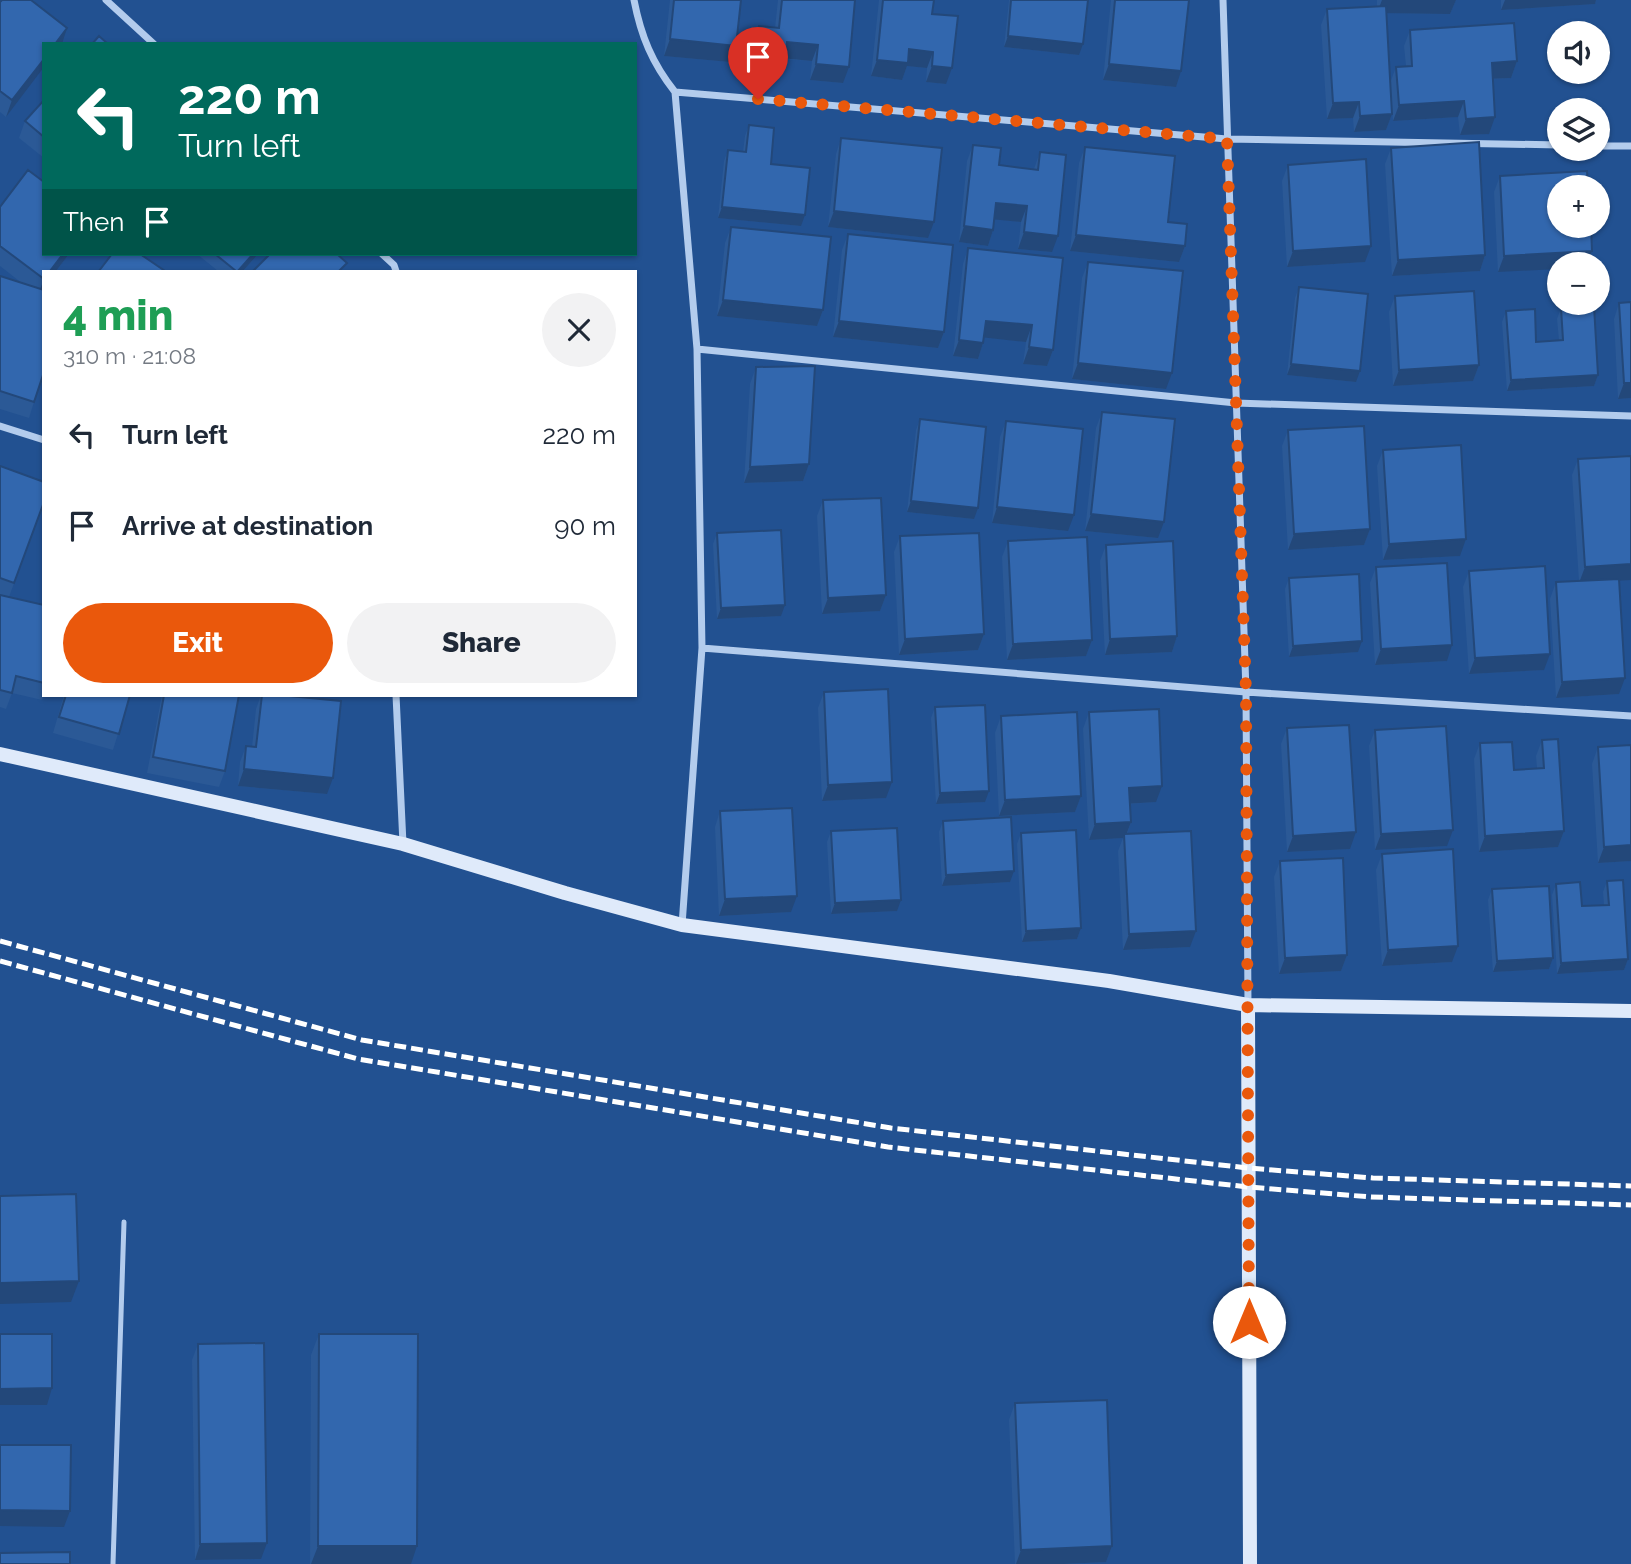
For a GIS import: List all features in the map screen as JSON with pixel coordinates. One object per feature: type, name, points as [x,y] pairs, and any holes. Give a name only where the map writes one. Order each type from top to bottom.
[{"type":"street","points":[[106,0],[152,42]]},
{"type":"street","points":[[634,0],[649,53],[675,92],[697,349],[702,648],[682,925]]},
{"type":"street","points":[[1223,0],[1246,692],[1250,1564]]},
{"type":"street","points":[[675,92],[1227,139],[1547,145]]},
{"type":"street","points":[[1610,146],[1631,146]]},
{"type":"street","points":[[384,256],[396,270]]},
{"type":"street","points":[[697,349],[1236,403],[1631,416]]},
{"type":"street","points":[[0,426],[42,439]]},
{"type":"street","points":[[702,648],[1246,692],[1631,716]]},
{"type":"street","points":[[396,697],[404,844]]},
{"type":"street","points":[[0,754],[404,844],[682,925],[1109,981],[1248,1004],[1631,1011]]},
{"type":"lane","points":[[113,1564],[124,1222]]},
{"type":"building","points":[[31,0],[67,28],[56,42],[42,42],[42,62],[12,100],[0,91],[0,2]]},
{"type":"building","points":[[674,0],[741,0],[736,46],[670,39]]},
{"type":"building","points":[[782,0],[855,0],[849,67],[816,64],[818,45],[787,42],[785,60],[756,58],[759,26],[779,28]]},
{"type":"building","points":[[883,0],[934,0],[932,14],[958,16],[952,68],[932,66],[933,52],[909,49],[908,63],[877,60]]},
{"type":"building","points":[[1011,0],[1088,0],[1083,44],[1008,36]]},
{"type":"building","points":[[1115,0],[1189,0],[1181,71],[1109,64]]},
{"type":"building","points":[[1386,6],[1392,114],[1360,116],[1359,102],[1333,103],[1327,9]]},
{"type":"building","points":[[1514,23],[1517,61],[1492,63],[1495,117],[1466,119],[1464,101],[1399,105],[1396,67],[1412,66],[1410,30]]},
{"type":"building","points":[[99,36],[106,42],[94,42]]},
{"type":"building","points":[[42,102],[42,135],[25,121]]},
{"type":"building","points":[[749,125],[774,128],[771,164],[810,168],[805,215],[722,207],[728,150],[746,152]]},
{"type":"building","points":[[841,138],[942,148],[934,222],[834,211]]},
{"type":"building","points":[[1479,142],[1485,255],[1398,260],[1391,148]]},
{"type":"building","points":[[973,145],[1001,148],[999,165],[1038,170],[1040,152],[1066,155],[1058,236],[1024,232],[1027,206],[996,203],[993,230],[964,226]]},
{"type":"building","points":[[1085,147],[1175,156],[1168,222],[1187,224],[1185,246],[1076,235]]},
{"type":"building","points":[[1366,159],[1371,246],[1293,251],[1288,165]]},
{"type":"building","points":[[28,170],[42,180],[42,256],[61,256],[51,270],[42,270],[42,278],[0,246],[0,207]]},
{"type":"building","points":[[1587,171],[1587,175],[1547,175],[1547,238],[1591,238],[1592,251],[1504,256],[1500,176]]},
{"type":"building","points":[[731,227],[831,237],[823,310],[723,300]]},
{"type":"building","points":[[848,234],[953,245],[944,332],[839,321]]},
{"type":"building","points":[[968,248],[1063,258],[1053,350],[1029,347],[1032,325],[986,321],[983,343],[959,340]]},
{"type":"building","points":[[110,256],[143,256],[164,270],[100,270]]},
{"type":"building","points":[[217,256],[251,256],[239,270],[235,270]]},
{"type":"building","points":[[268,256],[339,256],[347,263],[340,270],[254,270]]},
{"type":"building","points":[[1088,262],[1183,271],[1172,373],[1078,363]]},
{"type":"building","points":[[0,276],[42,289],[42,378],[34,402],[0,391]]},
{"type":"building","points":[[1299,287],[1368,294],[1360,371],[1291,364]]},
{"type":"building","points":[[1474,291],[1479,365],[1399,370],[1395,296]]},
{"type":"building","points":[[1631,302],[1631,383],[1624,383],[1619,303]]},
{"type":"building","points":[[1535,309],[1536,342],[1563,340],[1561,315],[1595,315],[1598,375],[1511,380],[1506,311]]},
{"type":"building","points":[[815,366],[809,464],[750,467],[756,367]]},
{"type":"building","points":[[1102,412],[1175,419],[1164,522],[1091,514]]},
{"type":"building","points":[[920,419],[986,427],[978,508],[911,501]]},
{"type":"building","points":[[1006,421],[1083,429],[1074,515],[997,507]]},
{"type":"building","points":[[1364,426],[1370,529],[1294,534],[1288,430]]},
{"type":"building","points":[[1461,445],[1466,539],[1389,544],[1383,450]]},
{"type":"building","points":[[1631,456],[1631,564],[1585,567],[1578,459]]},
{"type":"building","points":[[0,466],[42,481],[42,507],[14,583],[0,578]]},
{"type":"building","points":[[881,498],[886,595],[828,598],[823,500]]},
{"type":"building","points":[[781,530],[785,605],[721,608],[717,533]]},
{"type":"building","points":[[979,533],[984,634],[905,639],[900,536]]},
{"type":"building","points":[[1087,537],[1092,640],[1013,644],[1008,541]]},
{"type":"building","points":[[1173,541],[1177,636],[1110,639],[1106,545]]},
{"type":"building","points":[[1447,563],[1452,645],[1381,649],[1376,567]]},
{"type":"building","points":[[1545,566],[1550,654],[1475,658],[1469,571]]},
{"type":"building","points":[[1359,574],[1362,641],[1293,646],[1289,578]]},
{"type":"building","points":[[1619,579],[1625,678],[1562,682],[1556,582]]},
{"type":"building","points":[[0,595],[42,605],[42,682],[16,676],[12,693],[0,690]]},
{"type":"building","points":[[888,689],[892,782],[828,785],[824,692]]},
{"type":"building","points":[[65,697],[129,697],[119,734],[59,717]]},
{"type":"building","points":[[164,697],[239,697],[225,771],[153,757]]},
{"type":"building","points":[[262,697],[341,701],[333,778],[244,769],[246,746],[256,747]]},
{"type":"building","points":[[985,705],[989,791],[940,793],[935,707]]},
{"type":"building","points":[[1159,709],[1162,786],[1129,788],[1131,822],[1095,824],[1089,712]]},
{"type":"building","points":[[1077,712],[1081,796],[1005,800],[1001,716]]},
{"type":"building","points":[[1349,725],[1356,832],[1293,836],[1287,728]]},
{"type":"building","points":[[1446,726],[1453,830],[1381,834],[1375,730]]},
{"type":"building","points":[[1558,739],[1564,831],[1485,836],[1480,743],[1512,742],[1514,770],[1544,768],[1542,740]]},
{"type":"building","points":[[1631,745],[1631,845],[1604,847],[1598,747]]},
{"type":"building","points":[[792,808],[797,896],[725,899],[720,811]]},
{"type":"building","points":[[1011,817],[1014,871],[946,875],[943,821]]},
{"type":"building","points":[[897,828],[901,900],[835,903],[831,831]]},
{"type":"building","points":[[1076,830],[1081,928],[1026,931],[1021,833]]},
{"type":"building","points":[[1191,831],[1196,931],[1129,934],[1124,834]]},
{"type":"building","points":[[1453,849],[1458,946],[1388,950],[1382,854]]},
{"type":"building","points":[[1343,858],[1347,955],[1285,958],[1280,861]]},
{"type":"building","points":[[1623,880],[1628,959],[1561,963],[1556,884],[1580,882],[1582,906],[1609,905],[1607,881]]},
{"type":"building","points":[[1549,886],[1553,958],[1497,961],[1492,889]]},
{"type":"building","points":[[76,1194],[79,1281],[0,1283],[0,1196]]},
{"type":"building","points":[[0,1334],[52,1334],[52,1388],[0,1389]]},
{"type":"building","points":[[319,1334],[418,1334],[417,1546],[318,1546]]},
{"type":"building","points":[[264,1343],[267,1543],[200,1544],[198,1344]]},
{"type":"building","points":[[1107,1400],[1112,1546],[1021,1550],[1015,1403]]},
{"type":"building","points":[[0,1445],[71,1445],[70,1511],[0,1510]]},
{"type":"building","points":[[70,1552],[70,1564],[0,1564],[0,1553]]},
{"type":"railway","points":[[0,941],[362,1040],[891,1128],[1248,1168],[1373,1178],[1631,1186]]},
{"type":"railway","points":[[0,961],[358,1059],[888,1147],[1248,1187],[1371,1197],[1631,1205]]},
{"type":"route","points":[[758,99],[1227,139],[1246,692],[1249,1322]]}]
